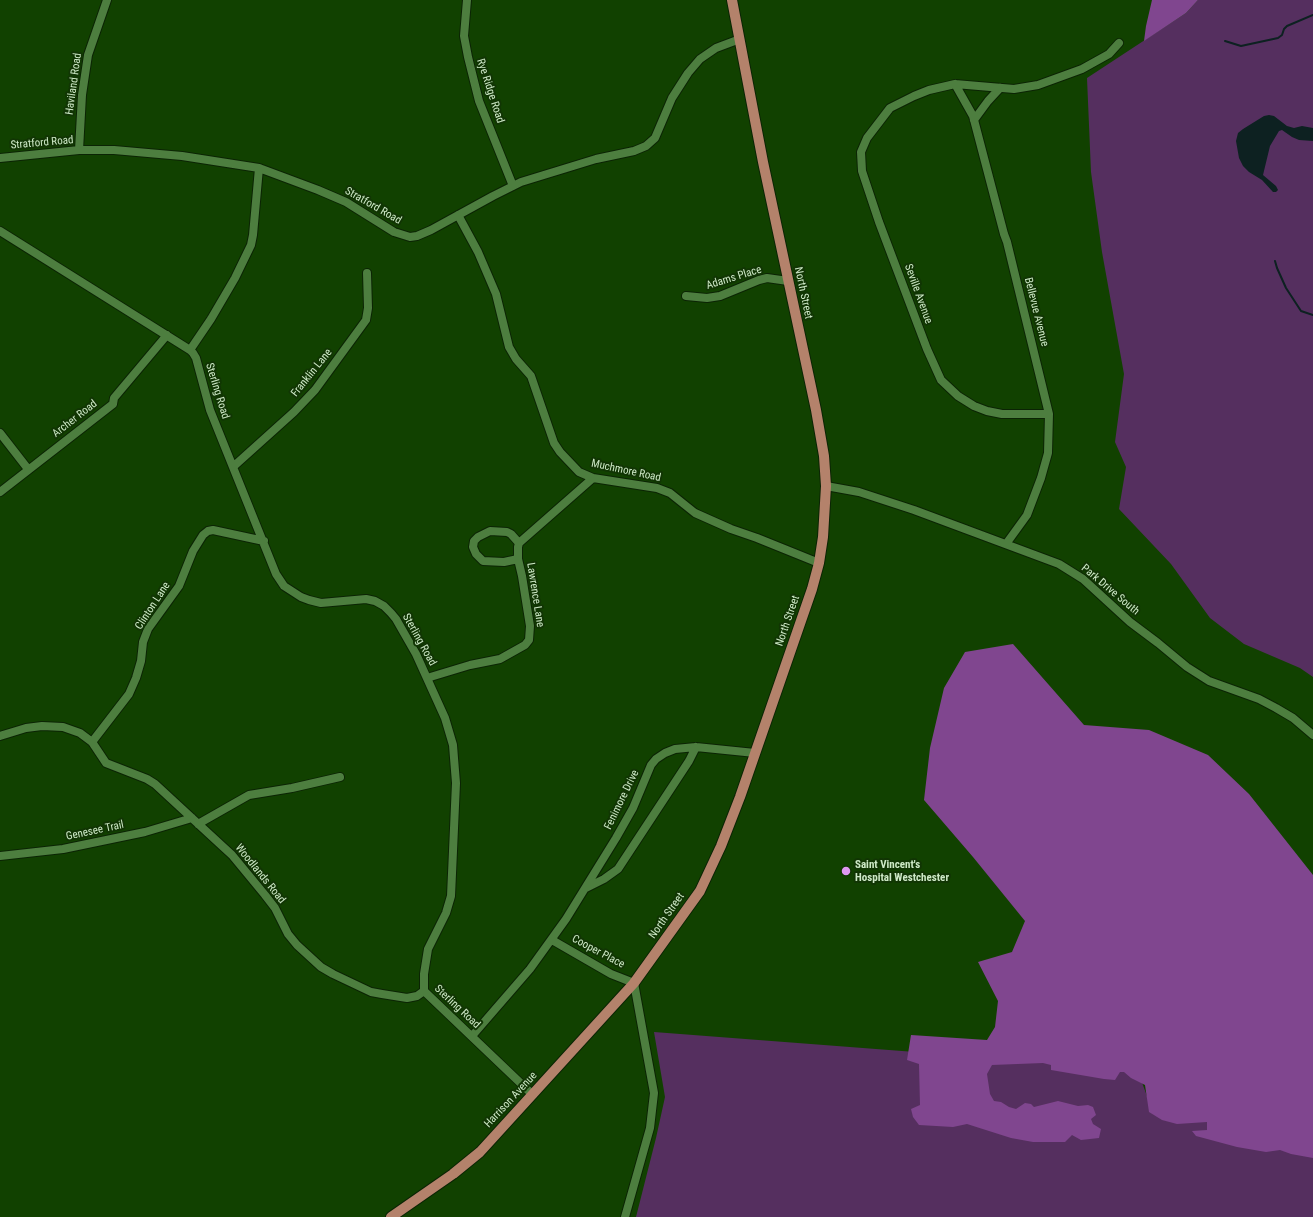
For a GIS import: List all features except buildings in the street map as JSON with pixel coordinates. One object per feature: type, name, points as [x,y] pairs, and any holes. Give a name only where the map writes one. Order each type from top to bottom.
[{"type":"main road","name":"North Street","points":[[634,983],[700,891],[726,832],[756,753],[812,589],[819,563],[823,538],[826,486],[824,456],[763,162],[732,0]]},
{"type":"main road","name":"Harrison Avenue","points":[[391,1217],[453,1174],[480,1152],[634,983]]},
{"type":"street","name":"Haviland Road","points":[[79,150],[82,95],[88,55],[107,0]]},
{"type":"street","name":"Rye Ridge Road","points":[[466,0],[464,36],[479,101],[513,186]]},
{"type":"street","name":"Stratford Road","points":[[0,158],[79,150],[114,150],[182,156],[259,168],[346,202],[394,232],[410,237],[418,236],[521,182],[596,159],[634,151],[646,146],[655,138],[672,98],[688,73],[700,59],[716,48],[740,39]]},
{"type":"street","points":[[955,84],[1000,88],[1025,88],[1038,85],[1082,69],[1109,54],[1119,42]]},
{"type":"street","name":"Seville Avenue","points":[[955,84],[929,90],[890,108],[867,138],[861,152],[862,171],[927,349],[941,380],[958,396],[974,406],[986,411],[1002,414],[1049,414]]},
{"type":"street","name":"Bellevue Avenue","points":[[955,84],[974,120],[1007,242],[1049,414],[1048,453],[1043,474],[1027,515],[1006,544]]},
{"type":"street","points":[[974,120],[1000,88]]},
{"type":"street","points":[[0,231],[190,350],[214,314],[238,273],[251,245],[259,168]]},
{"type":"street","name":"Muchmore Road","points":[[458,215],[478,252],[496,294],[509,347],[516,359],[531,376],[554,443],[560,452],[579,472],[593,478],[657,488],[670,493],[695,513],[731,529],[819,563]]},
{"type":"street","name":"Franklin Lane","points":[[234,466],[294,412],[315,390],[366,320],[368,308],[367,273]]},
{"type":"street","name":"Adams Place","points":[[686,296],[707,298],[720,296],[758,280],[767,278],[788,281]]},
{"type":"street","name":"Archer Road","points":[[0,492],[113,404],[114,398],[167,335]]},
{"type":"street","name":"Sterling Road","points":[[190,350],[196,358],[210,410],[234,466],[276,574],[284,586],[301,597],[320,603],[366,598],[375,601],[384,606],[396,620],[416,654],[445,718],[454,745],[456,782],[451,896],[446,913],[428,949],[424,974],[424,991],[533,1095]]},
{"type":"street","points":[[0,433],[28,469]]},
{"type":"street","points":[[518,559],[504,562],[483,561],[476,554],[474,541],[478,537],[490,531],[502,531],[511,534],[519,543],[593,478]]},
{"type":"street","name":"Park Drive South","points":[[826,486],[859,492],[914,510],[1059,564],[1079,576],[1130,622],[1187,667],[1209,681],[1259,699],[1276,708],[1293,718],[1313,735]]},
{"type":"street","name":"Clinton Lane","points":[[92,742],[128,694],[136,678],[141,661],[143,642],[148,629],[179,586],[193,551],[203,535],[208,531],[213,530],[264,541]]},
{"type":"street","name":"Lawrence Lane","points":[[427,678],[470,664],[500,659],[508,656],[525,645],[529,640],[530,626],[518,559],[519,543]]},
{"type":"street","name":"Woodlands Road","points":[[0,736],[26,728],[42,726],[62,727],[80,733],[92,742],[106,763],[147,779],[155,784],[232,855],[275,908],[288,934],[297,945],[321,966],[333,974],[376,993],[407,998],[416,996],[424,991]]},
{"type":"street","points":[[586,888],[604,879],[618,869],[689,761],[696,747]]},
{"type":"street","name":"Fenimore Drive","points":[[472,1036],[552,940],[616,838],[633,808],[651,766],[656,759],[675,749],[696,747],[756,753]]},
{"type":"street","points":[[195,821],[249,795],[340,778]]},
{"type":"street","name":"Genesee Trail","points":[[0,856],[63,849],[195,821]]},
{"type":"street","name":"Cooper Place","points":[[552,940],[611,974],[634,983]]},
{"type":"street","points":[[625,1217],[650,1128],[654,1093],[634,983]]},
{"type":"shaded area","points":[[1152,0],[1198,0],[1186,13],[1144,41]]},
{"type":"shaded area","points":[[1198,0],[1313,0],[1313,677],[1300,668],[1244,644],[1210,618],[1171,564],[1119,509],[1126,467],[1115,442],[1124,374],[1102,252],[1091,172],[1087,78],[1186,13]]},
{"type":"shaded area","points":[[1013,644],[1084,725],[1149,730],[1208,755],[1249,794],[1313,875],[1313,1158],[1291,1154],[1280,1150],[1266,1152],[1237,1147],[1196,1136],[1192,1131],[1207,1130],[1207,1122],[1177,1124],[1162,1120],[1149,1112],[1145,1085],[1131,1078],[1124,1072],[1120,1072],[1115,1080],[1104,1079],[1051,1070],[1051,1065],[1043,1063],[992,1065],[987,1074],[990,1094],[994,1101],[1001,1102],[1016,1109],[1025,1103],[1031,1104],[1034,1107],[1058,1101],[1078,1106],[1088,1105],[1093,1107],[1096,1115],[1091,1119],[1093,1124],[1101,1129],[1099,1138],[1081,1140],[1072,1135],[1065,1142],[1033,1142],[1011,1138],[967,1124],[953,1127],[919,1125],[913,1117],[911,1109],[920,1105],[919,1064],[907,1060],[911,1035],[987,1040],[995,1027],[998,1001],[978,962],[1012,952],[1025,921],[924,800],[930,748],[944,688],[965,652]]},
{"type":"shaded area","points":[[654,1032],[1137,1069],[1154,1115],[1313,1123],[1313,1217],[636,1217],[665,1097]]},
{"type":"water","points":[[1264,116],[1274,116],[1287,126],[1294,128],[1302,126],[1313,128],[1313,141],[1299,140],[1282,130],[1279,131],[1270,146],[1263,175],[1276,186],[1278,190],[1276,192],[1273,192],[1262,180],[1249,172],[1243,166],[1239,158],[1236,141],[1238,133],[1243,129]]},
{"type":"waterway","points":[[1225,41],[1241,46],[1278,38],[1282,35],[1287,26],[1313,15]]},
{"type":"waterway","points":[[1275,261],[1286,288],[1301,311],[1313,315]]},
{"type":"place","name":"Saint Vincent's Hospital Westchester","points":[[846,871]]}]
